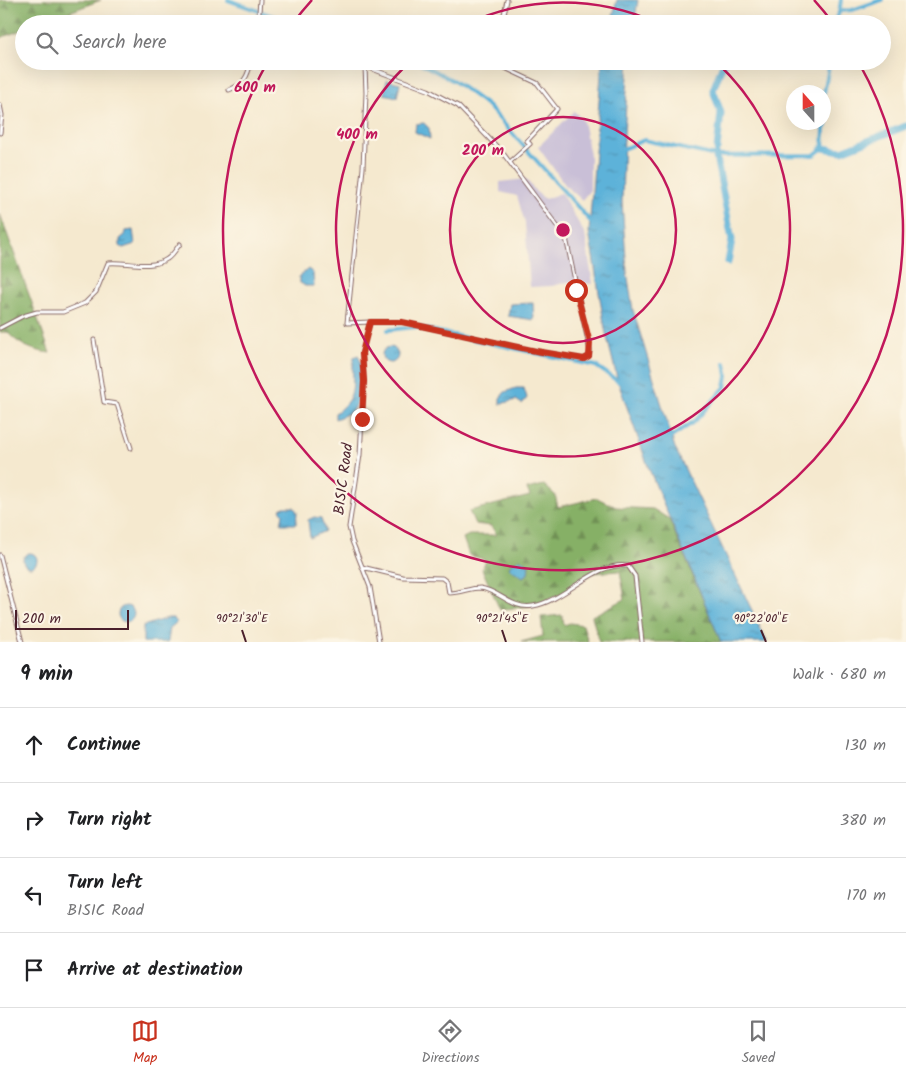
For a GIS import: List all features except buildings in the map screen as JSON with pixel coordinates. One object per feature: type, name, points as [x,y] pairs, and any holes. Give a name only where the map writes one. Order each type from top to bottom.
[{"type":"street","points":[[504,15],[507,0]]},
{"type":"street","points":[[257,15],[260,1]]},
{"type":"street","points":[[229,90],[240,86],[245,80],[248,70]]},
{"type":"street","points":[[365,70],[363,168],[353,249],[347,323],[412,324],[536,351],[587,358],[590,343],[566,238],[510,162],[458,106],[428,90],[376,70]]},
{"type":"street","points":[[510,70],[537,83],[557,109],[527,141],[530,144],[510,162]]},
{"type":"street","points":[[0,105],[2,115],[0,133]]},
{"type":"street","points":[[0,328],[23,316],[37,312],[63,312],[85,303],[96,292],[108,263],[121,262],[142,265],[167,259],[180,244]]},
{"type":"street","name":"BISIC Road","points":[[370,322],[362,353],[364,381],[360,455],[349,527],[352,541],[370,587],[379,642]]},
{"type":"street","points":[[94,340],[104,402],[117,404],[131,448]]},
{"type":"street","points":[[0,555],[22,642]]},
{"type":"street","points":[[362,567],[403,577],[442,578],[447,582],[450,593],[472,589],[490,590],[519,607],[534,606],[545,602],[569,591],[588,577],[613,567],[628,566],[636,576],[642,642]]},
{"type":"shaded area","points":[[574,111],[583,121],[590,155],[590,190],[582,200],[566,186],[538,147]]},
{"type":"shaded area","points":[[526,179],[536,192],[545,199],[561,193],[585,234],[593,284],[568,282],[552,286],[530,287],[525,223],[517,196],[500,192],[500,182]]},
{"type":"green space","points":[[0,0],[101,0],[62,15],[15,15],[15,32],[0,38]]},
{"type":"green space","points":[[0,214],[50,353],[27,347],[7,332],[0,332]]},
{"type":"green space","points":[[544,485],[555,495],[558,507],[597,498],[616,507],[653,509],[669,519],[721,642],[599,642],[592,616],[625,599],[620,571],[591,573],[562,594],[534,605],[500,610],[482,569],[486,560],[469,555],[463,538],[469,535],[497,535],[491,526],[475,524],[469,511],[530,496],[527,489]]},
{"type":"green space","points":[[562,615],[564,625],[570,623],[583,625],[588,642],[521,642],[543,636],[541,617]]},
{"type":"water","points":[[617,0],[638,0],[636,15],[613,15]]},
{"type":"water","points":[[601,70],[628,70],[622,202],[627,272],[633,310],[675,448],[767,642],[721,642],[649,469],[618,382],[605,329],[589,232]]},
{"type":"water","points":[[387,80],[400,83],[397,97],[384,94]]},
{"type":"water","points":[[424,123],[429,128],[430,139],[415,132],[416,124]]},
{"type":"water","points":[[133,230],[135,244],[123,248],[120,246],[120,239],[125,235],[126,231]]},
{"type":"water","points":[[308,269],[313,273],[314,286],[305,286],[299,282],[299,277]]},
{"type":"water","points":[[533,303],[534,320],[508,316],[510,304]]},
{"type":"water","points":[[390,347],[396,349],[398,355],[396,361],[390,363],[384,361],[382,355],[384,349]]},
{"type":"water","points":[[358,355],[362,374],[357,401],[351,411],[335,419],[335,413],[343,407],[351,394],[354,357]]},
{"type":"water","points":[[516,388],[524,388],[527,398],[522,404],[516,400],[500,404],[500,398],[505,392]]},
{"type":"water","points":[[294,507],[297,512],[296,524],[281,524],[283,514],[280,509]]},
{"type":"water","points":[[314,517],[321,518],[325,531],[310,538],[308,520]]},
{"type":"water","points":[[27,553],[33,553],[37,560],[33,567],[27,567],[23,563],[23,557]]},
{"type":"water","points":[[520,559],[529,564],[528,574],[523,577],[509,568],[510,565]]},
{"type":"water","points":[[126,606],[132,608],[134,614],[132,620],[126,622],[120,620],[118,614],[120,608]]},
{"type":"water","points":[[167,618],[173,618],[177,622],[170,628],[168,642],[143,642],[143,626]]},
{"type":"waterway","points":[[228,0],[270,15]]},
{"type":"waterway","points":[[838,15],[841,0]]},
{"type":"waterway","points":[[839,11],[852,10],[882,0]]},
{"type":"waterway","points":[[433,70],[454,81],[488,106],[592,223]]},
{"type":"waterway","points":[[717,149],[721,113],[713,90],[721,70]]},
{"type":"waterway","points":[[826,85],[828,70]]},
{"type":"waterway","points":[[823,148],[842,151],[906,126]]},
{"type":"waterway","points":[[716,156],[814,155],[823,148],[824,130]]},
{"type":"waterway","points":[[618,151],[644,140],[716,156],[717,149]]},
{"type":"waterway","points":[[716,156],[732,240],[728,262]]},
{"type":"waterway","points":[[388,330],[416,327],[596,366],[622,384]]},
{"type":"waterway","points":[[667,440],[695,421],[725,387],[727,376],[725,363]]},
{"type":"route","points":[[362,419],[364,363],[362,353],[367,341],[370,322],[402,322],[536,351],[584,359],[589,356],[590,343],[576,290]]}]
